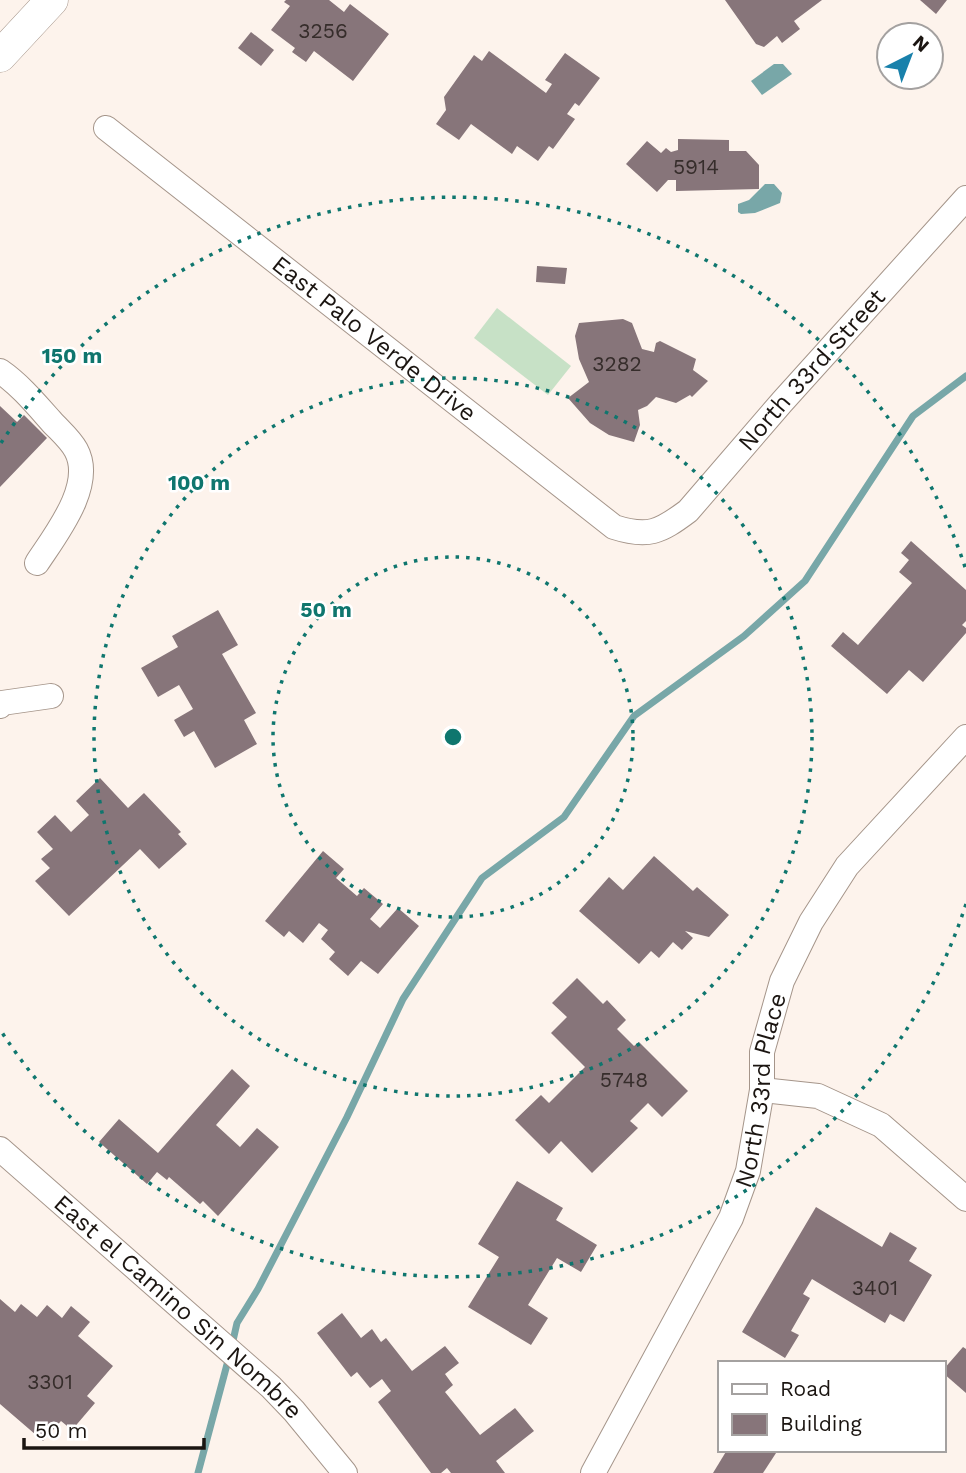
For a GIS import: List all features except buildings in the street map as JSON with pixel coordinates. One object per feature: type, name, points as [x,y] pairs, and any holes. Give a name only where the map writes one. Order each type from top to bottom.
[{"type":"main road","points":[[0,56],[52,0]]},
{"type":"street","name":"East Palo Verde Drive","points":[[106,128],[614,527],[634,533],[650,533]]},
{"type":"street","name":"North 33rd Street","points":[[650,533],[671,524],[688,511],[782,402],[966,198]]},
{"type":"street","points":[[0,371],[32,400],[75,448],[80,463],[81,479],[77,496],[37,563]]},
{"type":"street","points":[[0,706],[2,703],[51,696]]},
{"type":"street","name":"North 33rd Place","points":[[593,1473],[731,1218],[748,1171],[762,1090],[762,1052],[779,993],[811,922],[847,866],[966,737]]},
{"type":"street","points":[[762,1090],[818,1096],[881,1125],[966,1199]]},
{"type":"street","name":"East el Camino Sin Nombre","points":[[0,1149],[240,1359],[294,1411],[345,1473]]},
{"type":"green space","points":[[497,308],[571,366],[548,395],[474,338]]},
{"type":"water","points":[[774,64],[783,64],[792,74],[762,95],[751,81]]},
{"type":"water","points":[[765,184],[774,184],[782,193],[780,203],[755,213],[738,212],[738,204],[749,200]]},
{"type":"waterway","points":[[232,1345],[237,1323],[258,1289],[347,1117],[403,999],[482,878],[564,817],[634,716],[744,636],[805,581],[913,416],[966,376]]},
{"type":"waterway","points":[[198,1473],[229,1357]]}]
